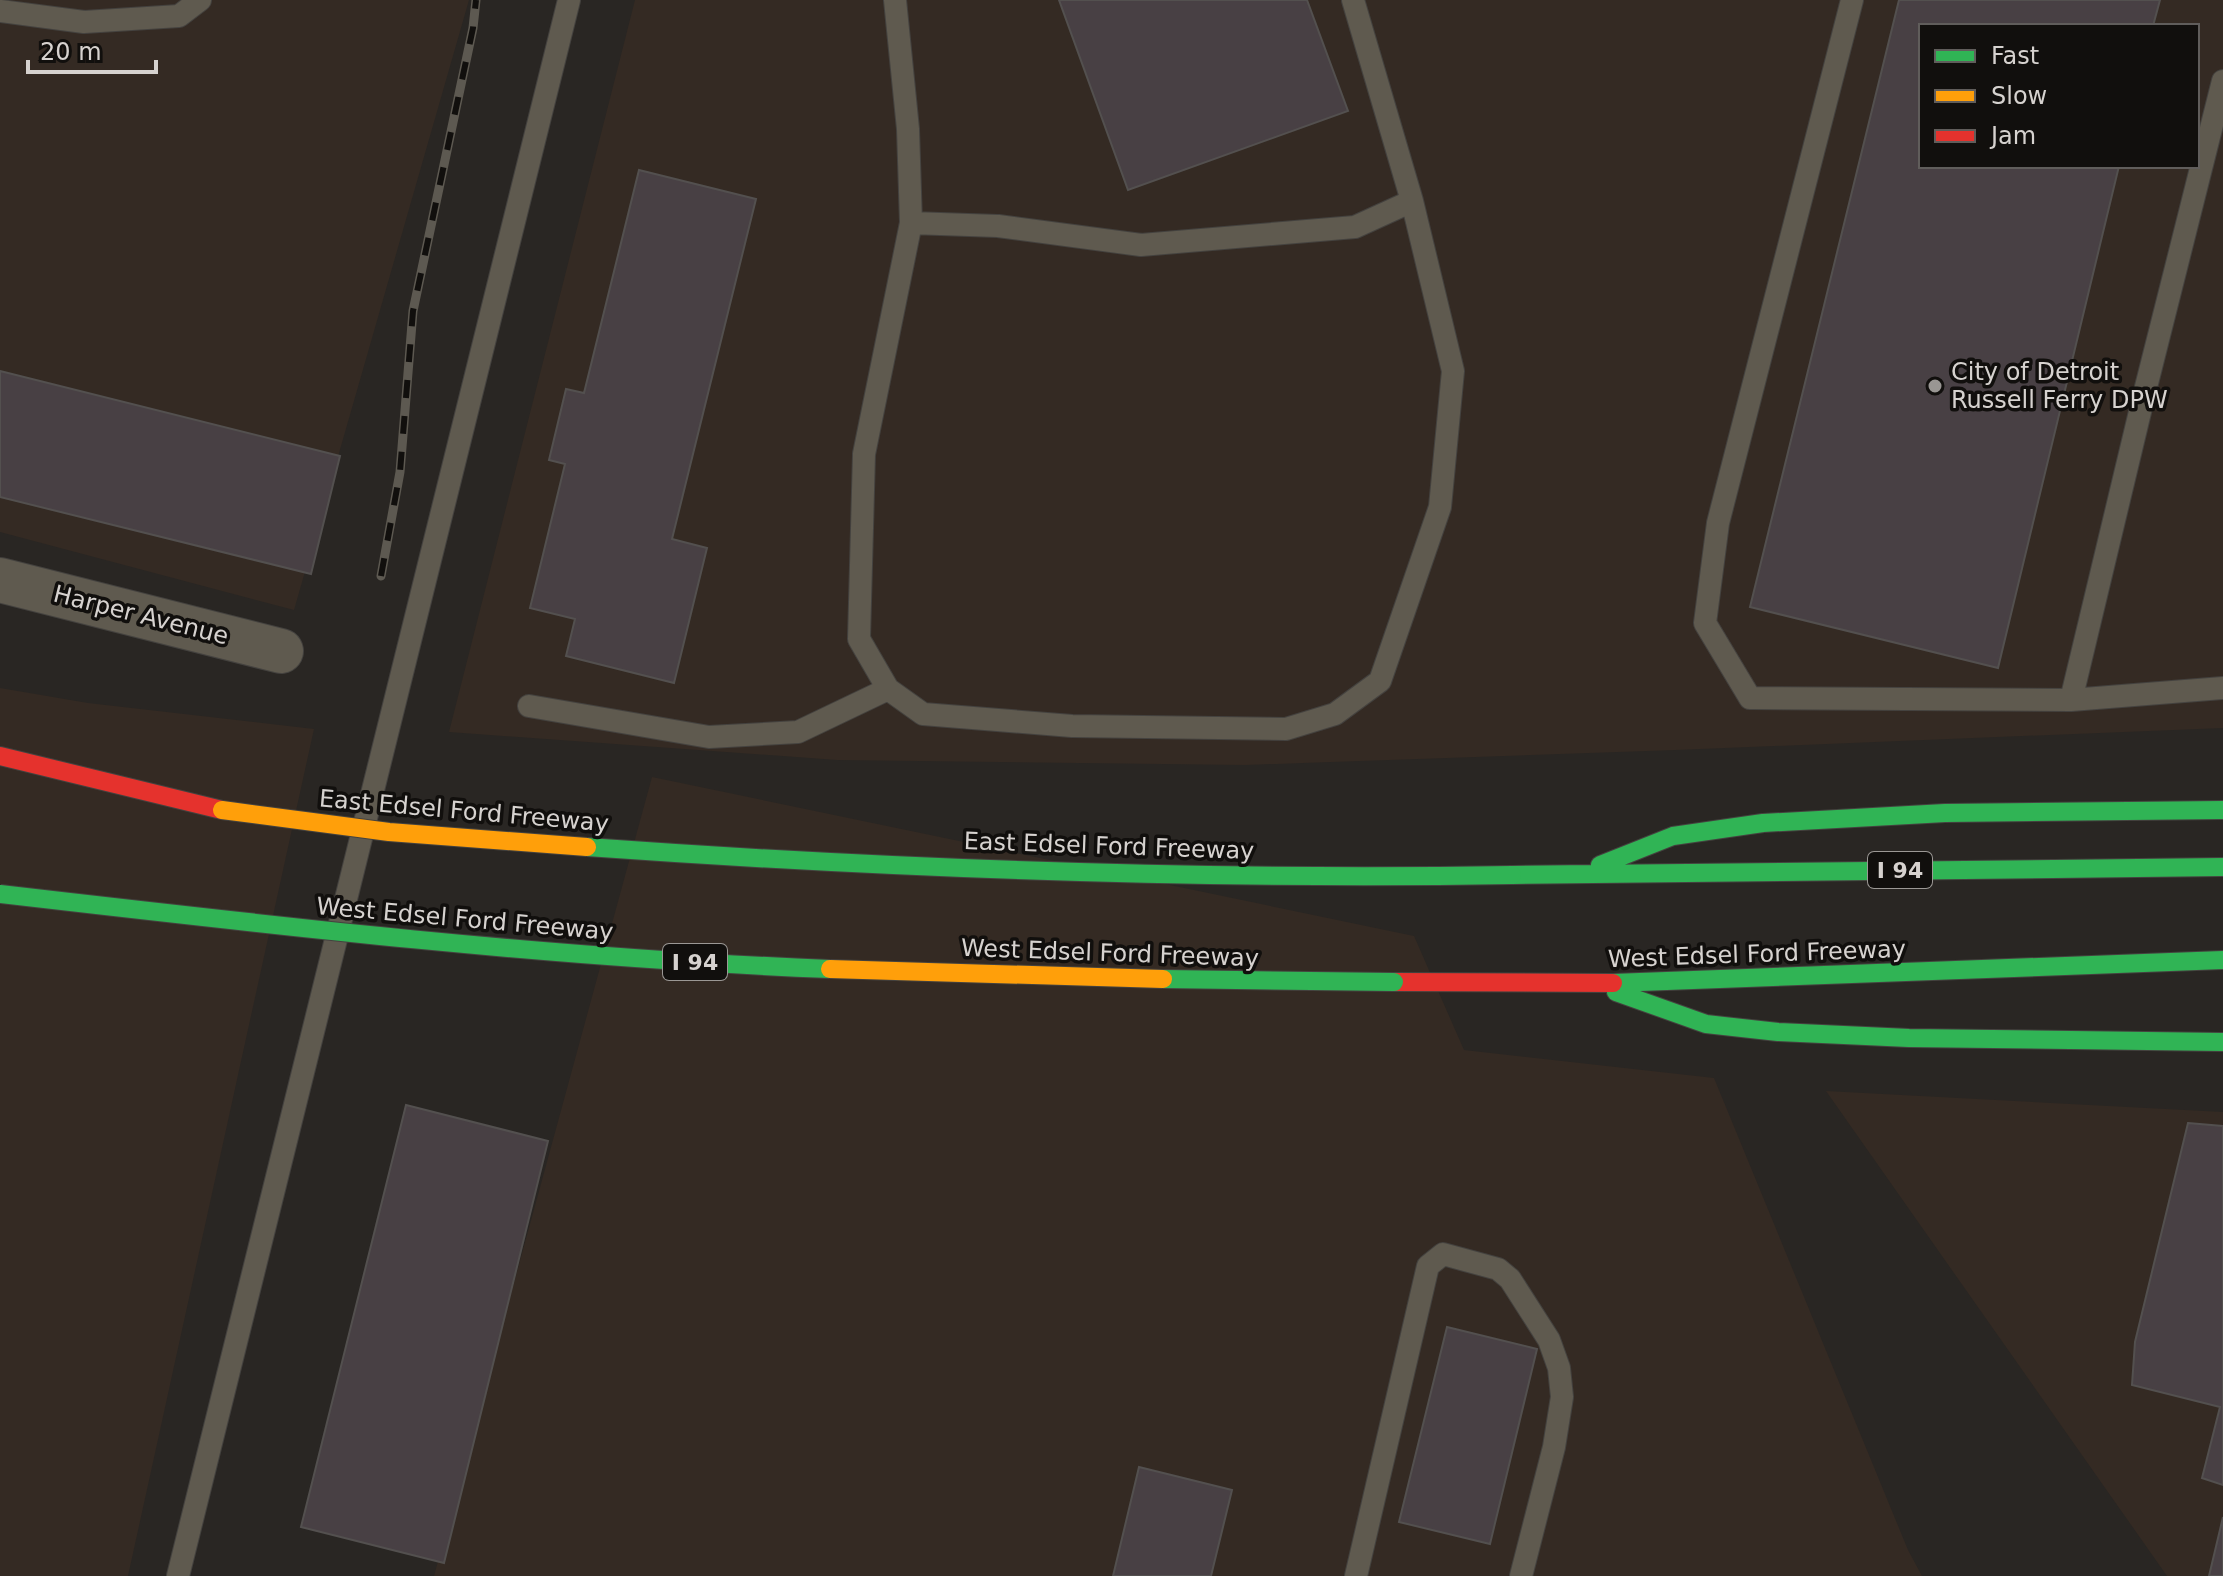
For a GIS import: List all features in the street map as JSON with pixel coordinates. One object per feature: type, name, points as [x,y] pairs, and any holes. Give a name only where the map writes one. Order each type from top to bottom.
[{"type":"highway","points":[[0,756],[222,810]]},
{"type":"highway","name":"East Edsel Ford Freeway","points":[[0,769],[222,810],[389,832],[742,858],[1096,871],[1383,877],[2223,867]]},
{"type":"highway","points":[[1578,874],[1673,836],[1763,823],[1945,813],[2223,810]]},
{"type":"highway","name":"West Edsel Ford Freeway","points":[[0,894],[474,947],[710,963],[1131,980],[1593,984],[2223,960]]},
{"type":"highway","points":[[1593,984],[1706,1024],[1778,1032],[1967,1039],[2223,1042]]},
{"type":"street","name":"Harper Avenue","points":[[0,580],[281,651]]},
{"type":"lane","points":[[0,11],[84,22],[179,16],[200,0]]},
{"type":"lane","points":[[178,1576],[569,0]]},
{"type":"lane","points":[[895,0],[908,129],[911,223],[864,454],[859,639],[888,689],[923,714],[1072,726],[1286,729],[1335,714],[1380,681],[1440,507],[1453,371],[1412,201],[1353,0]]},
{"type":"lane","points":[[1852,0],[1718,523],[1705,623],[1750,698],[2071,700],[2223,688]]},
{"type":"lane","points":[[2071,700],[2223,81]]},
{"type":"lane","points":[[911,223],[998,226],[1141,245],[1355,227],[1412,201]]},
{"type":"lane","points":[[529,706],[709,737],[798,732],[888,689]]},
{"type":"lane","points":[[1356,1576],[1428,1266],[1443,1254],[1498,1269],[1510,1279],[1549,1340],[1559,1368],[1562,1397],[1554,1447],[1521,1576]]},
{"type":"shaded area","points":[[0,0],[469,0],[294,610],[0,532]]},
{"type":"shaded area","points":[[635,0],[2223,0],[2223,728],[1245,765],[837,760],[449,732]]},
{"type":"shaded area","points":[[0,688],[88,703],[314,729],[128,1576],[0,1576]]},
{"type":"shaded area","points":[[652,777],[1414,936],[1464,1050],[1714,1078],[1908,1550],[1922,1576],[434,1576]]},
{"type":"shaded area","points":[[1826,1091],[2223,1112],[2223,1576],[2167,1576]]},
{"type":"building","points":[[1059,0],[1307,0],[1348,111],[1128,190]]},
{"type":"building","name":"City of Detroit Russell Ferry DPW","points":[[1899,0],[2160,0],[2154,24],[1919,24],[1919,168],[2119,168],[1998,668],[1750,607]]},
{"type":"building","points":[[639,170],[756,199],[672,539],[707,548],[674,683],[566,656],[575,619],[530,608],[565,464],[549,460],[566,389],[584,393]]},
{"type":"building","points":[[0,371],[340,456],[311,574],[0,497]]},
{"type":"building","points":[[406,1105],[548,1141],[444,1563],[301,1527]]},
{"type":"building","points":[[2188,1123],[2223,1126],[2223,1485],[2202,1478],[2220,1407],[2132,1385],[2135,1342]]},
{"type":"building","points":[[1447,1327],[1537,1349],[1490,1544],[1399,1522]]},
{"type":"building","points":[[1139,1467],[1232,1490],[1211,1576],[1113,1576]]},
{"type":"building","points":[[2223,1517],[2223,1576],[2209,1576]]},
{"type":"railway","points":[[381,576],[400,472],[413,311],[473,28],[476,0]]},
{"type":"traffic: fast","points":[[1600,865],[1673,836],[1763,823],[1945,813],[2223,810]]},
{"type":"traffic: fast","points":[[587,847],[1049,871],[1281,876],[1512,875]]},
{"type":"traffic: fast","points":[[1512,875],[2223,867]]},
{"type":"traffic: fast","points":[[0,894],[518,949],[830,969]]},
{"type":"traffic: fast","points":[[1613,983],[2223,960]]},
{"type":"traffic: fast","points":[[1163,979],[1394,982]]},
{"type":"traffic: fast","points":[[1616,992],[1706,1024],[1778,1032],[1909,1038],[2223,1042]]},
{"type":"traffic: jam","points":[[0,756],[222,810]]},
{"type":"traffic: jam","points":[[1394,982],[1613,983]]},
{"type":"traffic: slow","points":[[222,810],[389,832],[587,847]]},
{"type":"traffic: slow","points":[[830,969],[1163,979]]},
{"type":"place","name":"City of Detroit Russell Ferry DPW","points":[[1935,386]]}]
